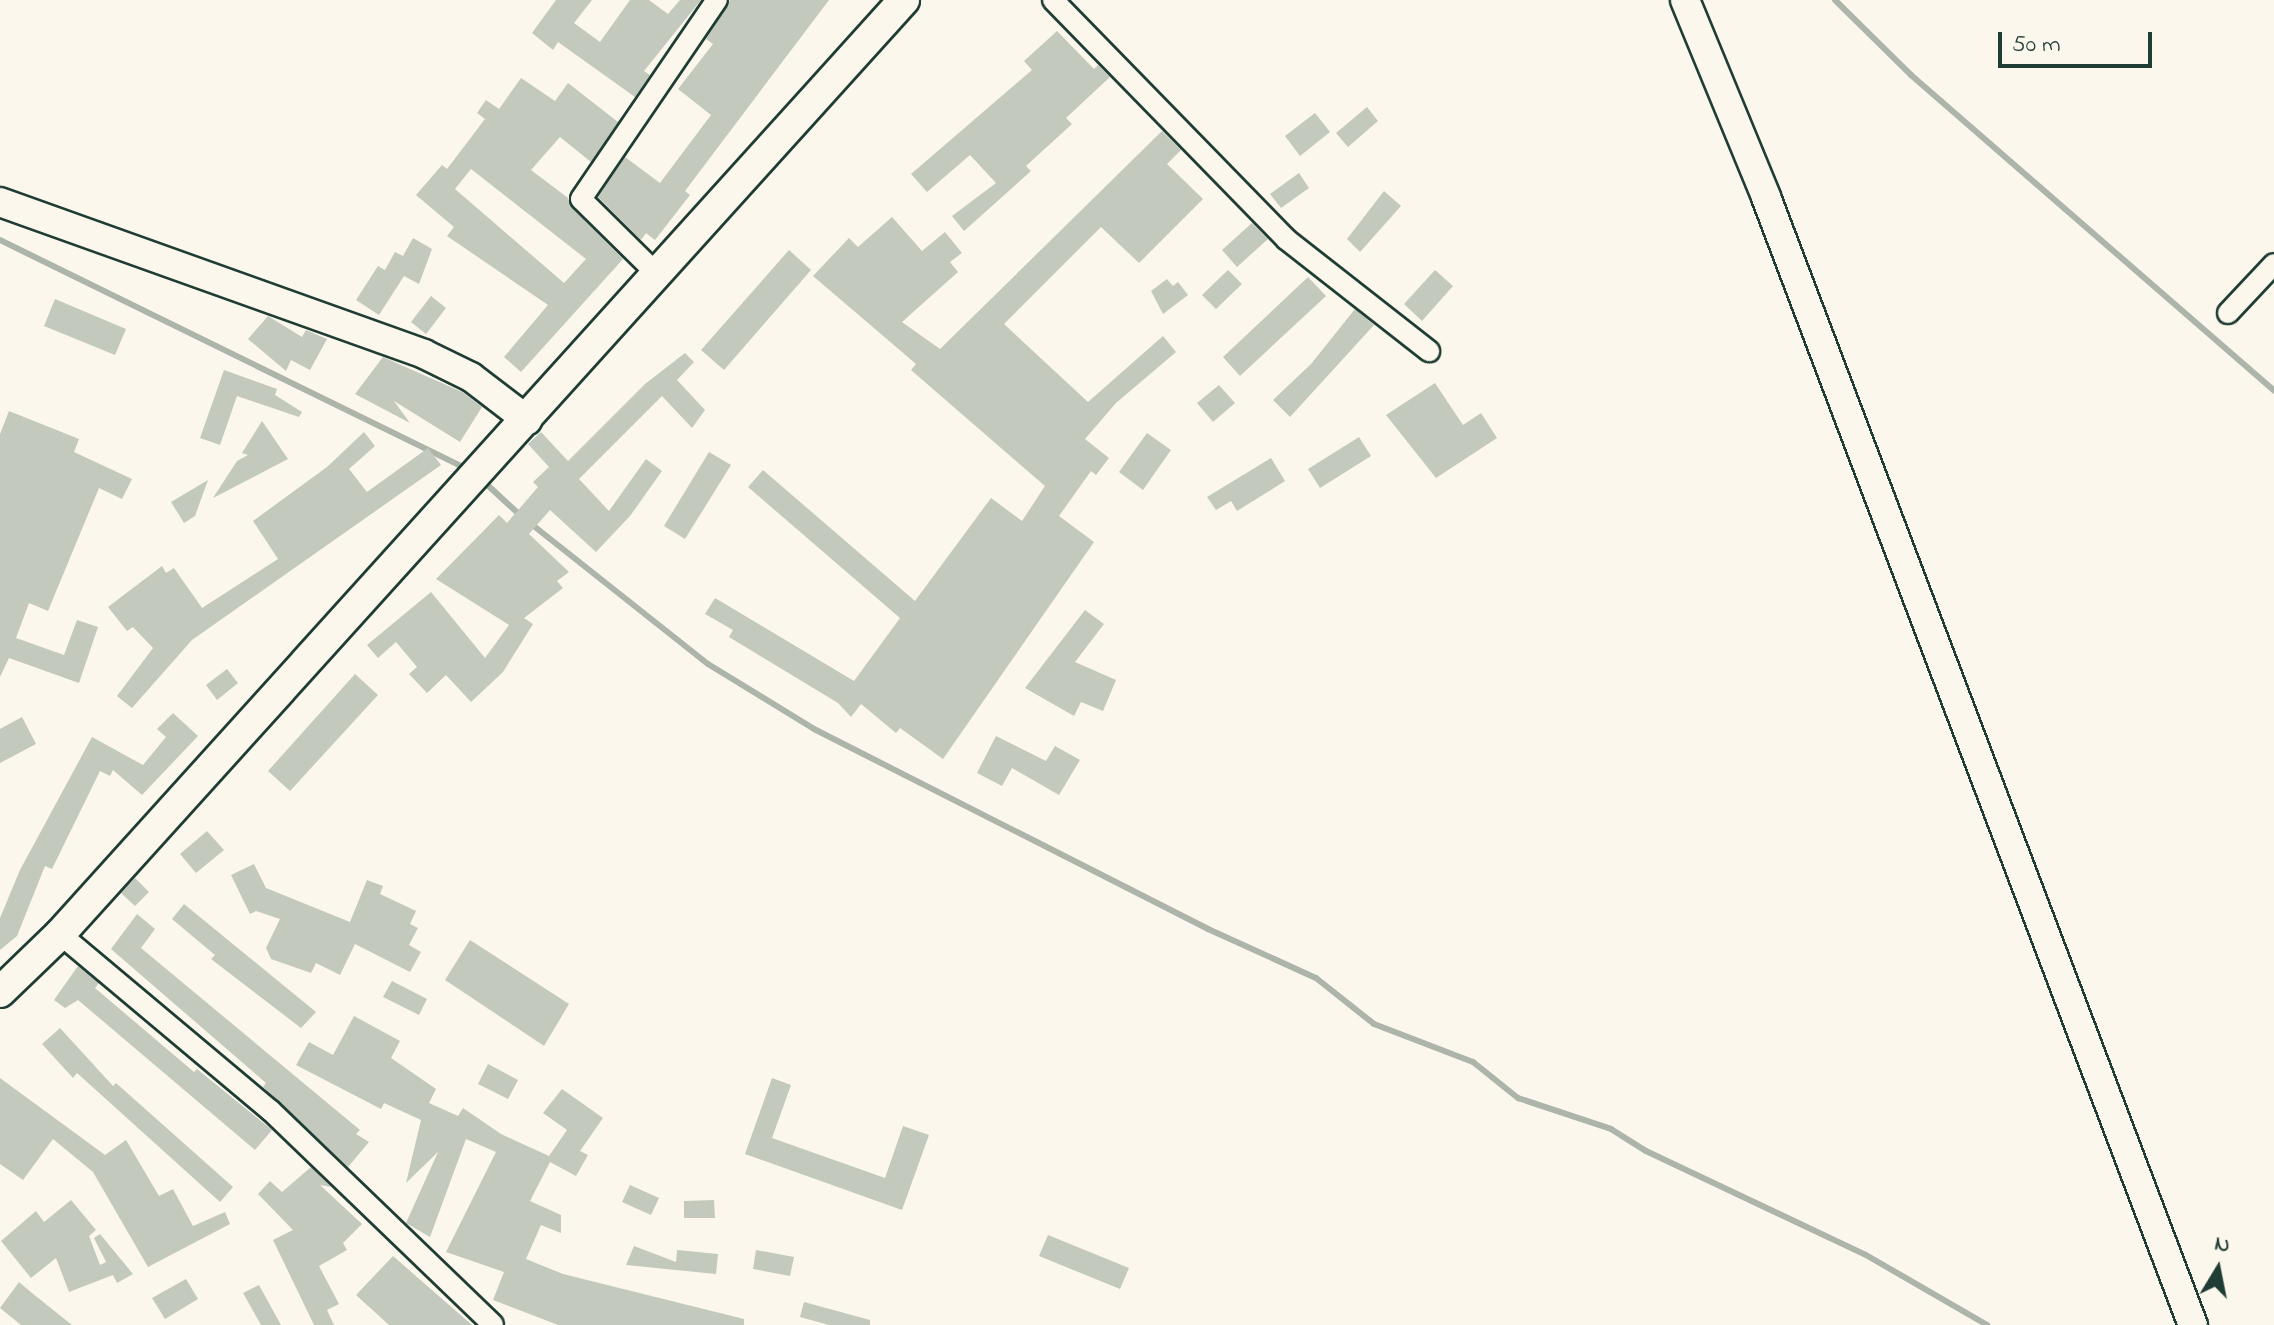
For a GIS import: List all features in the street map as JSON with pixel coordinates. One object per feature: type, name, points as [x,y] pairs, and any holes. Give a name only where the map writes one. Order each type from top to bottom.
[{"type":"main road","points":[[0,992],[60,934],[904,0]]},
{"type":"main road","points":[[1685,0],[1777,227],[2193,1325]]},
{"type":"main road","points":[[0,202],[424,354],[471,377],[527,420]]},
{"type":"street","points":[[658,275],[581,199],[717,0]]},
{"type":"street","points":[[1053,0],[1286,239],[1429,351]]},
{"type":"street","points":[[2228,313],[2274,264]]},
{"type":"street","points":[[60,934],[271,1111],[493,1325]]},
{"type":"building","points":[[556,0],[592,0],[574,23],[600,42],[630,0],[649,0],[668,14],[680,0],[701,0],[644,71],[650,75],[635,97],[558,42],[553,50],[532,33]]},
{"type":"building","points":[[730,0],[829,0],[685,191],[690,195],[655,240],[646,233],[641,240],[598,197],[625,157],[660,183],[711,115],[678,89],[713,44],[706,39]]},
{"type":"building","points":[[1057,31],[1094,69],[1098,65],[1110,77],[1066,118],[1072,124],[1026,166],[1031,171],[964,231],[952,216],[996,183],[970,155],[927,192],[911,174],[1032,70],[1024,61]]},
{"type":"building","points":[[521,78],[555,101],[568,83],[618,122],[591,162],[560,137],[531,170],[568,198],[572,208],[623,259],[521,372],[504,357],[548,305],[447,236],[454,227],[416,195],[442,165],[447,169],[485,119],[477,113],[486,100],[499,109]],"holes":[[[471,169],[586,259],[564,283],[455,189]]]},
{"type":"building","points":[[1367,107],[1378,121],[1348,147],[1336,133]]},
{"type":"building","points":[[1315,113],[1330,132],[1300,156],[1285,136]]},
{"type":"building","points":[[1162,131],[1181,150],[1167,164],[1203,199],[1139,263],[1101,227],[1004,324],[1088,402],[1163,336],[1176,352],[1116,403],[1085,439],[1109,458],[1096,475],[1091,471],[1059,516],[1094,542],[943,759],[900,728],[896,733],[861,704],[851,717],[838,703],[729,637],[733,630],[705,614],[715,598],[854,681],[900,618],[748,487],[763,470],[915,601],[991,498],[1022,521],[1045,486],[911,370],[916,364],[813,276],[849,238],[858,247],[892,217],[922,251],[945,232],[962,253],[950,262],[958,272],[902,322],[940,349]]},
{"type":"building","points":[[1299,173],[1309,188],[1281,208],[1270,194]]},
{"type":"building","points":[[1384,191],[1401,206],[1360,252],[1347,239]]},
{"type":"building","points":[[1252,223],[1268,239],[1237,267],[1222,250]]},
{"type":"building","points":[[413,238],[432,249],[419,284],[404,276],[379,315],[356,300],[378,266],[385,270],[395,252],[403,256]]},
{"type":"building","points":[[789,250],[811,270],[724,370],[701,350]]},
{"type":"building","points":[[1228,270],[1242,284],[1216,309],[1202,295]]},
{"type":"building","points":[[1435,270],[1453,286],[1422,321],[1404,304]]},
{"type":"building","points":[[1308,277],[1326,296],[1240,376],[1223,357]]},
{"type":"building","points":[[1167,279],[1173,286],[1178,282],[1188,295],[1163,314],[1151,291]]},
{"type":"building","points":[[431,296],[446,308],[426,334],[411,322]]},
{"type":"building","points":[[55,299],[126,329],[115,355],[44,326]]},
{"type":"building","points":[[1355,309],[1374,325],[1290,417],[1273,400],[1311,364]]},
{"type":"building","points":[[268,316],[302,337],[306,330],[327,339],[310,370],[291,360],[286,371],[248,339]]},
{"type":"building","points":[[685,353],[694,362],[677,380],[705,410],[692,428],[662,396],[579,479],[609,511],[646,459],[662,471],[630,516],[596,552],[550,510],[529,534],[569,572],[557,581],[563,588],[524,618],[533,624],[503,672],[471,702],[446,675],[427,693],[409,674],[417,667],[396,642],[378,658],[367,645],[431,592],[485,658],[509,625],[436,579],[499,515],[507,523],[538,487],[533,482],[549,467],[528,444],[541,432],[568,461],[645,384]]},
{"type":"building","points":[[383,357],[462,392],[482,407],[460,442],[394,401],[410,423],[355,394]]},
{"type":"building","points":[[224,370],[277,389],[275,395],[302,412],[299,417],[237,396],[220,445],[200,438]]},
{"type":"building","points":[[1435,383],[1463,425],[1481,413],[1497,438],[1436,478],[1386,415]]},
{"type":"building","points":[[1219,385],[1235,403],[1213,422],[1197,403]]},
{"type":"building","points":[[9,411],[79,439],[74,452],[132,479],[122,499],[99,488],[48,611],[29,603],[16,638],[64,655],[77,620],[98,627],[79,683],[9,658],[0,677],[0,434]]},
{"type":"building","points":[[262,421],[288,459],[213,498],[237,461],[248,455],[242,453]]},
{"type":"building","points":[[364,432],[375,446],[349,469],[367,492],[428,448],[441,465],[192,640],[132,708],[117,696],[153,648],[133,627],[127,631],[108,607],[162,566],[166,573],[174,568],[202,608],[278,559],[253,521],[327,467]]},
{"type":"building","points":[[1147,433],[1171,450],[1143,490],[1119,472]]},
{"type":"building","points":[[1359,437],[1371,456],[1320,488],[1308,469]]},
{"type":"building","points":[[709,452],[731,465],[685,539],[664,526]]},
{"type":"building","points":[[1271,458],[1285,481],[1237,511],[1231,501],[1216,510],[1207,497]]},
{"type":"building","points":[[208,480],[195,516],[184,523],[171,502]]},
{"type":"building","points":[[1085,610],[1104,624],[1075,662],[1116,680],[1103,711],[1081,702],[1074,716],[1025,688]]},
{"type":"building","points":[[227,669],[238,683],[217,700],[206,685]]},
{"type":"building","points":[[355,674],[378,695],[290,791],[268,771]]},
{"type":"building","points":[[173,713],[198,736],[142,795],[113,770],[110,776],[100,771],[52,869],[45,866],[17,936],[0,950],[0,918],[20,870],[92,737],[143,765],[166,737],[157,729]]},
{"type":"building","points":[[22,717],[36,744],[0,763],[0,729]]},
{"type":"building","points":[[996,736],[1046,761],[1055,746],[1080,760],[1059,795],[1012,768],[1002,786],[977,773]]},
{"type":"building","points":[[207,831],[224,850],[196,873],[180,854]]},
{"type":"building","points":[[254,864],[266,888],[350,922],[367,880],[383,886],[380,894],[416,911],[410,924],[418,928],[409,945],[421,952],[410,972],[355,944],[340,975],[316,963],[311,973],[271,959],[266,948],[280,919],[256,911],[250,914],[231,875]]},
{"type":"building","points":[[135,878],[149,892],[135,906],[121,893]]},
{"type":"building","points":[[184,904],[316,1012],[301,1028],[211,959],[215,955],[172,919]]},
{"type":"building","points":[[137,914],[155,929],[141,948],[360,1130],[356,1134],[369,1142],[348,1167],[263,1087],[266,1083],[111,949]]},
{"type":"building","points":[[470,940],[569,1004],[544,1046],[445,980]]},
{"type":"building","points":[[78,966],[99,983],[95,988],[194,1072],[197,1069],[272,1130],[255,1150],[78,1000],[65,1008],[54,1000]]},
{"type":"building","points":[[392,981],[427,999],[419,1015],[383,997]]},
{"type":"building","points":[[354,1016],[400,1041],[391,1058],[436,1089],[429,1103],[458,1116],[463,1108],[501,1134],[549,1156],[567,1130],[543,1113],[562,1089],[603,1118],[580,1151],[588,1155],[576,1176],[550,1162],[530,1201],[561,1215],[561,1233],[541,1225],[526,1259],[563,1274],[744,1319],[744,1325],[558,1325],[493,1300],[504,1272],[446,1252],[496,1152],[466,1139],[430,1237],[406,1223],[438,1152],[406,1183],[421,1120],[384,1103],[381,1109],[296,1065],[309,1042],[333,1055]]},
{"type":"building","points":[[60,1028],[113,1086],[116,1083],[233,1187],[220,1202],[77,1073],[73,1078],[42,1044]]},
{"type":"building","points":[[488,1064],[518,1080],[508,1099],[478,1084]]},
{"type":"building","points":[[0,1078],[105,1155],[126,1140],[159,1196],[173,1189],[193,1226],[225,1212],[230,1224],[148,1267],[93,1172],[53,1139],[23,1180],[0,1164]]},
{"type":"building","points":[[772,1078],[791,1085],[772,1138],[885,1178],[903,1126],[929,1135],[902,1210],[745,1154]]},
{"type":"building","points":[[311,1167],[331,1187],[320,1185],[362,1224],[343,1243],[347,1250],[319,1266],[339,1304],[327,1310],[334,1325],[314,1325],[273,1240],[293,1230],[258,1194],[270,1181],[282,1192]]},
{"type":"building","points":[[630,1185],[659,1198],[651,1215],[622,1202]]},
{"type":"building","points":[[71,1200],[96,1230],[89,1236],[100,1265],[106,1262],[94,1238],[100,1234],[133,1274],[117,1283],[113,1275],[69,1292],[56,1258],[31,1278],[1,1241],[36,1211],[44,1222]]},
{"type":"building","points":[[714,1200],[715,1218],[684,1218],[684,1201]]},
{"type":"building","points":[[1048,1235],[1129,1268],[1120,1289],[1039,1256]]},
{"type":"building","points":[[634,1246],[676,1262],[677,1250],[718,1254],[716,1274],[626,1265]]},
{"type":"building","points":[[756,1250],[794,1257],[790,1276],[753,1269]]},
{"type":"building","points":[[393,1256],[472,1325],[389,1325],[356,1295]]},
{"type":"building","points":[[186,1279],[198,1299],[165,1319],[152,1298]]},
{"type":"building","points":[[19,1282],[72,1325],[21,1325],[0,1308]]},
{"type":"building","points":[[259,1285],[281,1325],[261,1325],[243,1293]]},
{"type":"building","points":[[804,1302],[870,1320],[870,1325],[829,1325],[800,1317]]},
{"type":"waterway","points":[[1835,0],[1911,75],[2274,391]]},
{"type":"waterway","points":[[0,240],[467,469]]},
{"type":"waterway","points":[[482,480],[521,516]]},
{"type":"waterway","points":[[530,523],[708,664],[814,729],[1208,929],[1316,978],[1374,1024],[1473,1062],[1518,1098],[1611,1129],[1646,1151],[1866,1255],[1987,1325]]}]
